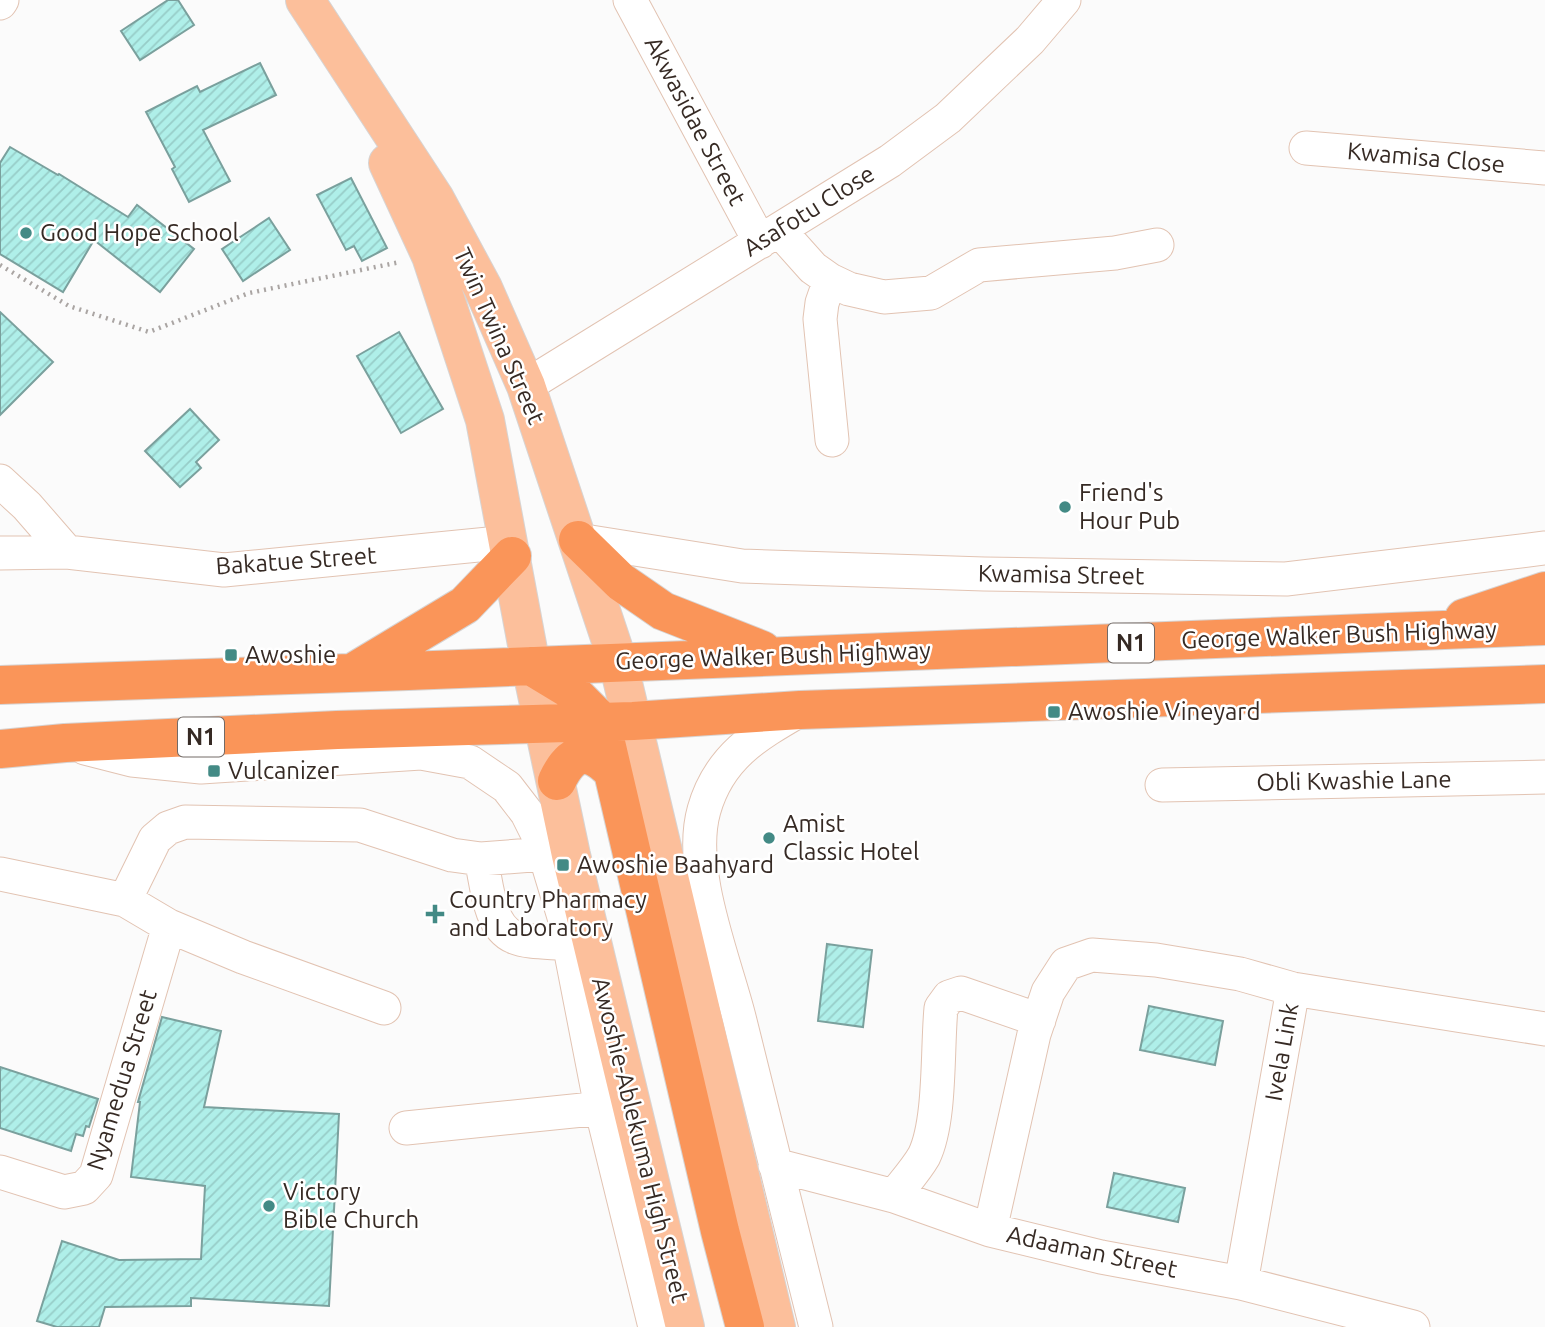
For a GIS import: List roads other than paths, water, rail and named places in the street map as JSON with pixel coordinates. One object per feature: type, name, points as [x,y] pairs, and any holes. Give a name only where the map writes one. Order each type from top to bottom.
[{"type":"highway","points":[[578,540],[621,582],[663,611],[777,656]]},
{"type":"highway","points":[[352,673],[465,605],[510,549]]},
{"type":"highway","points":[[1422,632],[1545,591]]},
{"type":"highway","name":"George Walker Bush Highway","points":[[0,685],[1545,626]]},
{"type":"highway","points":[[531,666],[617,721],[612,771],[745,1327]]},
{"type":"highway","name":"N1","points":[[0,749],[65,743],[337,730],[617,721],[800,710],[1545,684]]},
{"type":"highway","points":[[556,781],[565,763],[578,755],[602,760],[612,771]]},
{"type":"main road","name":"Twin Twina Street","points":[[305,0],[435,199],[483,288],[526,386],[618,662],[617,721]]},
{"type":"main road","name":"Twin Twina Street","points":[[327,34],[431,256],[485,420],[531,666]]},
{"type":"main road","name":"Awoshie-Ablekuma High Street","points":[[531,666],[556,781],[616,1106],[685,1327]]},
{"type":"main road","points":[[617,721],[776,1327]]},
{"type":"street","name":"Akwasidae Street","points":[[629,0],[769,236],[830,281]]},
{"type":"street","name":"Asafotu Close","points":[[526,386],[890,161],[948,118],[1030,40],[1064,0]]},
{"type":"street","name":"Kwamisa Close","points":[[1306,148],[1545,168]]},
{"type":"street","points":[[832,440],[820,319],[822,303],[830,281],[849,289],[884,297],[914,295],[931,293],[979,265],[1115,253],[1157,245]]},
{"type":"street","points":[[0,481],[27,506],[67,552]]},
{"type":"street","name":"Kwamisa Street","points":[[578,540],[742,566],[984,574],[1286,579],[1545,548]]},
{"type":"street","name":"Bakatue Street","points":[[0,553],[67,552],[224,570],[510,549]]},
{"type":"street","points":[[800,710],[770,727],[742,748],[717,776],[704,811],[699,848],[717,940],[816,1327]]},
{"type":"street","name":"Awoshie-Ablekuma High Street","points":[[65,743],[132,760],[201,767],[421,753],[470,762],[507,787],[527,813],[545,854],[616,1106],[655,1327]]},
{"type":"street","name":"Obli Kwashie Lane","points":[[1162,785],[1545,777]]},
{"type":"street","points":[[125,900],[155,839],[168,828],[185,822],[360,825],[452,855],[481,859],[545,854]]},
{"type":"street","points":[[481,859],[495,918],[503,929],[515,937],[569,944]]},
{"type":"street","points":[[0,874],[125,900],[169,926],[243,957],[384,1008]]},
{"type":"street","name":"Nyamedua Street","points":[[0,1172],[64,1192],[84,1188],[96,1175],[169,926]]},
{"type":"street","points":[[990,1230],[1039,1020],[1048,992],[1066,964],[1091,955],[1156,960],[1240,974],[1293,989]]},
{"type":"street","name":"Ivela Link","points":[[1241,1283],[1293,989],[1545,1029]]},
{"type":"street","points":[[894,1196],[924,1156],[929,1140],[934,1117],[941,1008],[949,997],[961,992],[1039,1020]]},
{"type":"street","points":[[407,1128],[616,1106]]},
{"type":"street","name":"Adaaman Street","points":[[775,1165],[894,1196],[990,1230],[1101,1257],[1241,1283],[1413,1327]]},
{"type":"place","name":"Good Hope School","points":[[26,233]]},
{"type":"place","name":"Friend's Hour Pub","points":[[1065,507]]},
{"type":"place","name":"Awoshie","points":[[231,655]]},
{"type":"place","name":"Awoshie Vineyard","points":[[1054,712]]},
{"type":"place","name":"Vulcanizer","points":[[214,771]]},
{"type":"place","name":"Amist Classic Hotel","points":[[769,838]]},
{"type":"place","name":"Awoshie Baahyard","points":[[563,865]]},
{"type":"place","name":"Country Pharmacy and Laboratory","points":[[435,914]]},
{"type":"place","name":"Victory Bible Church","points":[[269,1206]]}]
